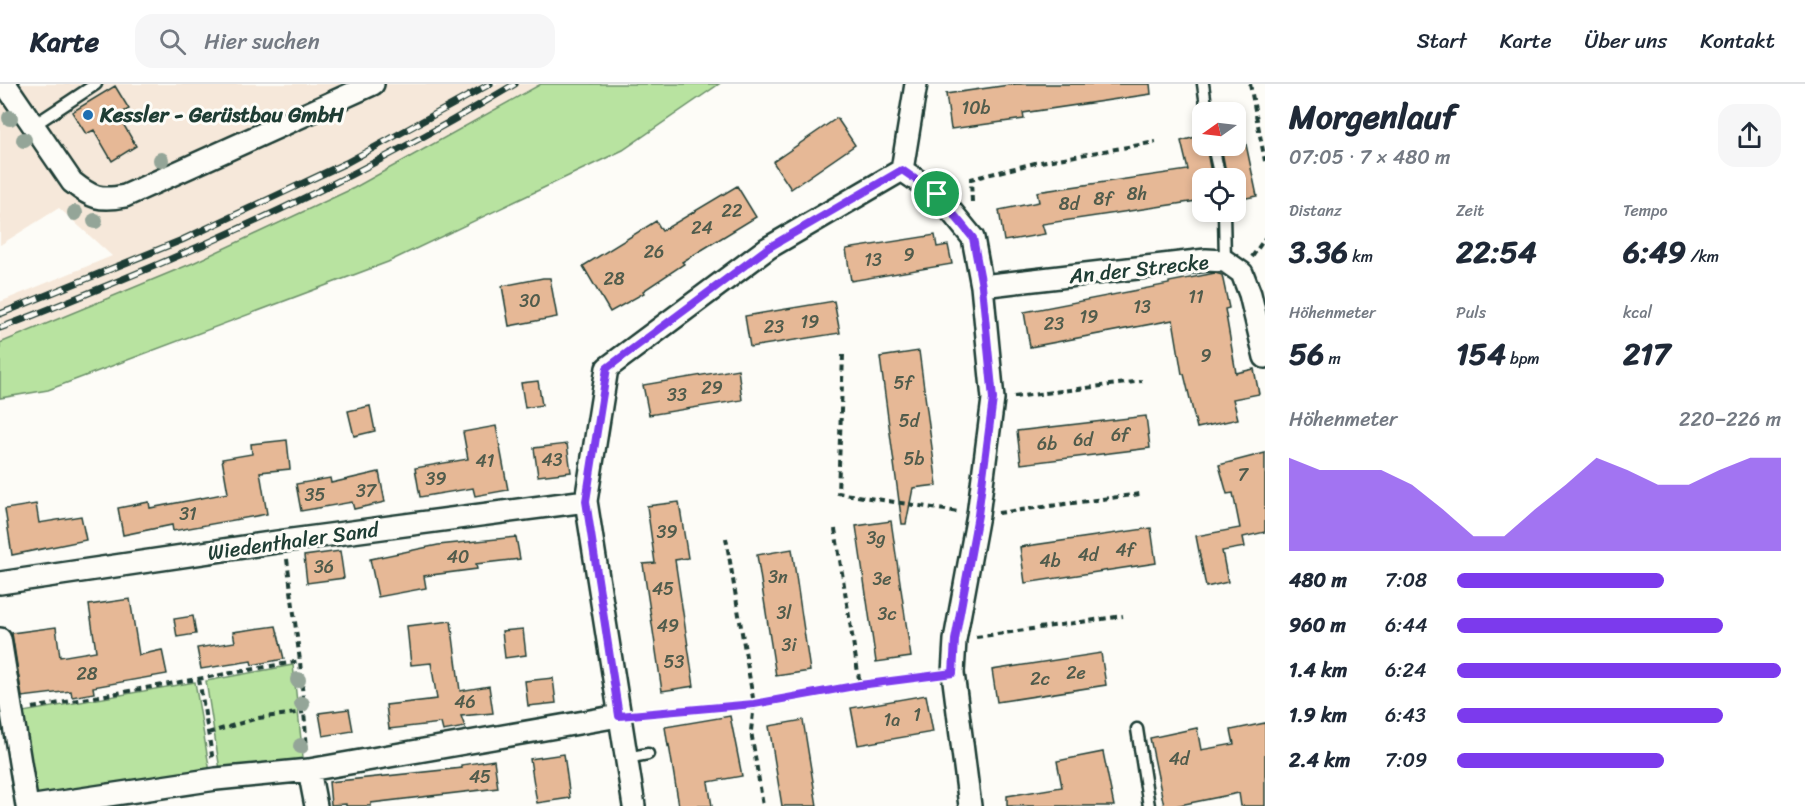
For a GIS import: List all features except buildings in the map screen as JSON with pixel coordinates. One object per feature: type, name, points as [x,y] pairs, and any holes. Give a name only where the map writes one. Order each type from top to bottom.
[{"type":"street","points":[[5,84],[72,182],[86,193],[97,198],[109,199],[125,196],[373,84]]},
{"type":"street","points":[[902,170],[916,84]]},
{"type":"street","points":[[902,170],[937,194],[973,238],[982,286],[993,399],[978,515],[955,640],[953,673],[970,806]]},
{"type":"street","points":[[634,806],[586,501],[607,368],[768,248],[902,170]]},
{"type":"street","name":"An der Strecke","points":[[982,286],[1206,260],[1225,261],[1242,273],[1250,294],[1265,357]]},
{"type":"street","name":"Wiedenthaler Sand","points":[[0,584],[284,541],[586,501]]},
{"type":"street","points":[[0,639],[27,806]]},
{"type":"street","points":[[35,806],[216,779],[309,770],[619,716]]},
{"type":"street","points":[[309,770],[316,806]]},
{"type":"lane","points":[[33,125],[96,84]]},
{"type":"lane","points":[[1203,84],[1206,102]]},
{"type":"lane","points":[[1224,222],[1225,261]]},
{"type":"lane","points":[[1137,729],[1149,806]]},
{"type":"lane","points":[[626,758],[648,754]]},
{"type":"path","points":[[1250,84],[1265,161]]},
{"type":"path","points":[[972,202],[971,179],[1035,163],[1156,142]]},
{"type":"path","points":[[843,355],[838,493],[978,515],[1140,494]]},
{"type":"path","points":[[993,399],[1142,381]]},
{"type":"path","points":[[835,529],[860,685]]},
{"type":"path","points":[[726,538],[754,704],[751,731],[764,806]]},
{"type":"path","points":[[284,541],[300,662],[309,770]]},
{"type":"path","points":[[955,640],[1123,616]]},
{"type":"path","points":[[11,711],[300,662]]},
{"type":"path","points":[[619,716],[754,704],[860,685],[953,673]]},
{"type":"path","points":[[199,679],[216,779]]},
{"type":"path","points":[[208,733],[258,718],[304,712]]},
{"type":"shaded area","points":[[0,84],[540,84],[354,188],[193,263],[0,343],[0,302],[112,256],[59,208],[0,245]]},
{"type":"green space","points":[[541,84],[719,84],[623,150],[388,262],[48,390],[0,398],[0,343],[193,263],[354,188]]},
{"type":"green space","points":[[293,665],[304,767],[221,776],[206,681]]},
{"type":"green space","points":[[195,682],[211,778],[31,801],[17,713]]},
{"type":"railway","points":[[0,314],[182,240],[346,163],[490,84]]},
{"type":"railway","points":[[0,328],[159,264],[263,218],[366,167],[515,84]]},
{"type":"place","name":"Kessler - Gerüstbau GmbH","points":[[88,115]]},
{"type":"route","points":[[902,170],[937,194],[973,238],[982,286],[993,399],[978,515],[955,640],[953,673],[860,685],[754,704],[619,716],[586,501],[607,368],[768,248],[902,170]]}]
